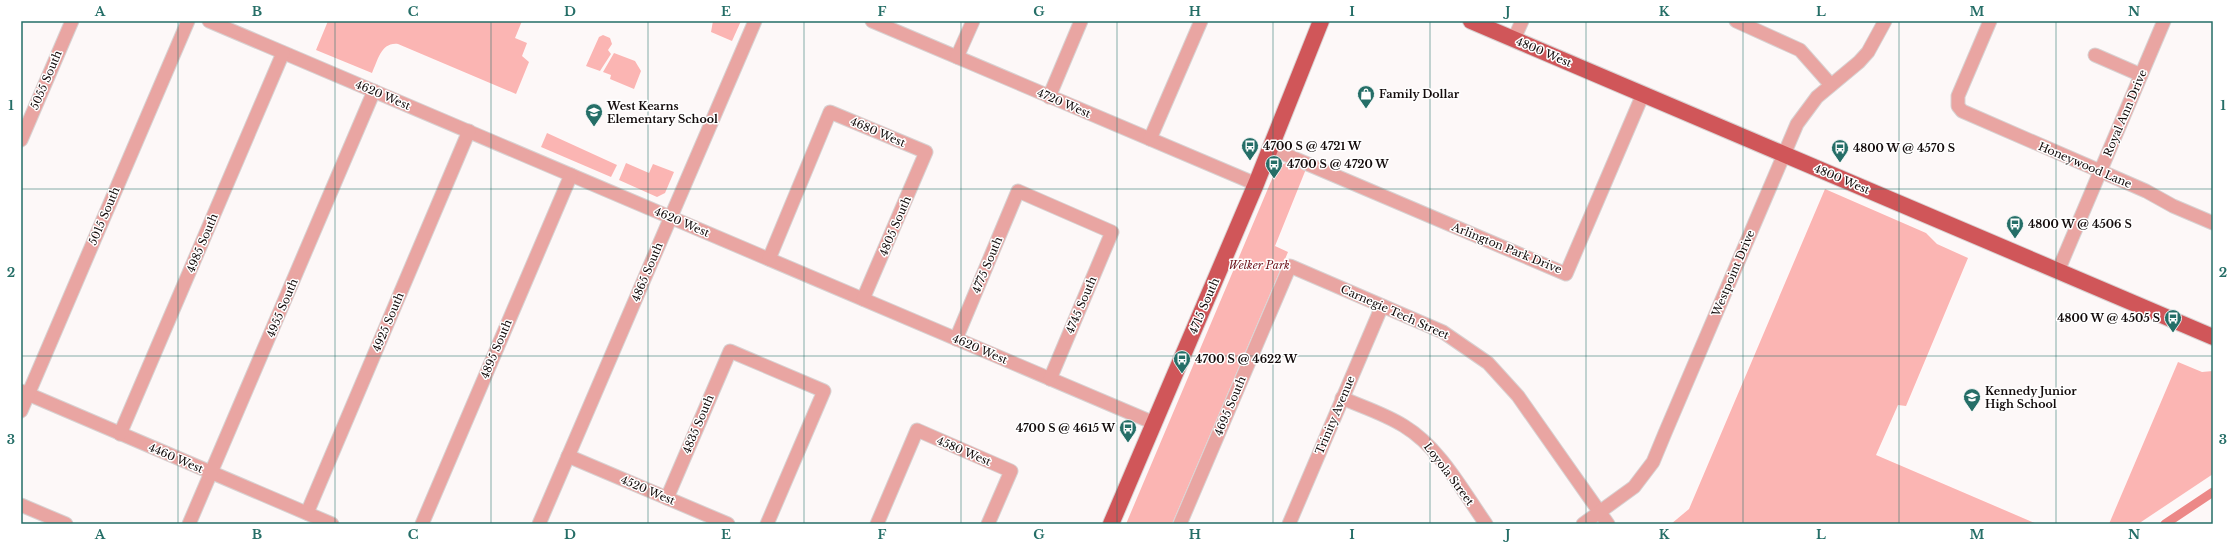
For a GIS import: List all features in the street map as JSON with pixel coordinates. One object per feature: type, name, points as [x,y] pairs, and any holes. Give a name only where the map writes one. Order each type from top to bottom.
[{"type":"main road","name":"4715 South","points":[[1111,524],[1256,184],[1321,21]]},
{"type":"main road","name":"4800 West","points":[[1471,21],[2213,337]]},
{"type":"street","name":"5055 South","points":[[21,140],[72,21]]},
{"type":"street","name":"5015 South","points":[[21,411],[24,393],[188,21]]},
{"type":"street","name":"4620 West","points":[[209,21],[1154,423]]},
{"type":"street","name":"4865 South","points":[[539,524],[755,21]]},
{"type":"street","name":"4720 West","points":[[872,21],[1256,184]]},
{"type":"street","points":[[958,58],[973,21]]},
{"type":"street","points":[[1049,96],[1082,21]]},
{"type":"street","points":[[1150,139],[1201,21]]},
{"type":"street","points":[[1514,39],[1522,21]]},
{"type":"street","points":[[1736,21],[1800,50],[1831,85]]},
{"type":"street","name":"Westpoint Drive","points":[[1583,524],[1634,487],[1653,462],[1784,154],[1806,110],[1831,85],[1863,57],[1876,40],[1885,21]]},
{"type":"street","name":"Honeywood Lane","points":[[1990,21],[1959,93],[1958,106],[1968,115],[2213,223]]},
{"type":"street","name":"Royal Ann Drive","points":[[2058,271],[2164,21]]},
{"type":"street","name":"4985 South","points":[[120,434],[283,53]]},
{"type":"street","points":[[2095,55],[2141,75]]},
{"type":"street","name":"4955 South","points":[[189,524],[374,91]]},
{"type":"street","name":"Arlington Park Drive","points":[[1270,148],[1566,274],[1643,94]]},
{"type":"street","name":"4680 West","points":[[769,259],[830,112],[926,152]]},
{"type":"street","name":"4925 South","points":[[307,513],[469,131]]},
{"type":"street","name":"4805 South","points":[[863,299],[926,152]]},
{"type":"street","name":"4895 South","points":[[422,524],[571,175]]},
{"type":"street","name":"4745 South","points":[[1018,191],[1112,232],[1050,379]]},
{"type":"street","name":"4775 South","points":[[956,339],[1018,191]]},
{"type":"street","name":"Carnegie Tech Street","points":[[1290,266],[1443,332],[1488,363],[1518,396],[1608,524]]},
{"type":"street","name":"4695 South","points":[[1180,524],[1290,266]]},
{"type":"street","name":"Trinity Avenue","points":[[1289,524],[1382,306]]},
{"type":"street","name":"4835 South","points":[[667,498],[730,351],[824,391],[766,524]]},
{"type":"street","name":"4460 West","points":[[24,393],[332,524]]},
{"type":"street","name":"Loyola Street","points":[[1342,398],[1396,421],[1421,438],[1435,453],[1486,524]]},
{"type":"street","name":"4580 West","points":[[877,524],[917,430],[1011,471],[988,524]]},
{"type":"street","name":"4520 West","points":[[568,456],[728,524]]},
{"type":"street","points":[[21,505],[66,524]]},
{"type":"green space","points":[[328,21],[522,21],[515,38],[527,43],[522,56],[529,62],[516,94],[398,44],[392,44],[384,49],[378,58],[372,73],[316,50]]},
{"type":"green space","points":[[713,21],[741,21],[732,41],[711,32]]},
{"type":"green space","points":[[603,35],[610,38],[612,44],[608,50],[611,54],[600,71],[586,66],[599,37]]},
{"type":"green space","points":[[614,53],[635,61],[641,71],[634,89],[610,79],[611,75],[603,72]]},
{"type":"green space","points":[[547,133],[617,165],[611,177],[541,147]]},
{"type":"green space","points":[[626,163],[649,173],[653,164],[674,172],[665,193],[657,197],[619,180]]},
{"type":"green space","name":"Welker Park","points":[[1286,163],[1306,169],[1275,246],[1288,252],[1172,524],[1126,524],[1275,172],[1279,166]]},
{"type":"green space","points":[[1825,189],[1926,233],[1937,244],[1968,258],[1906,406],[1898,405],[1876,455],[2037,524],[1671,524],[1689,509]]},
{"type":"green space","points":[[2178,362],[2202,372],[2213,371],[2213,474],[2138,524],[2109,524]]},
{"type":"waterway","points":[[2165,524],[2213,492]]},
{"type":"place","name":"Family Dollar","points":[[1366,109]]},
{"type":"place","name":"West Kearns Elementary School","points":[[594,127]]},
{"type":"place","name":"4700 S @ 4721 W","points":[[1250,161]]},
{"type":"place","name":"4800 W @ 4570 S","points":[[1840,163]]},
{"type":"place","name":"4700 S @ 4720 W","points":[[1274,179]]},
{"type":"place","name":"4800 W @ 4506 S","points":[[2015,239]]},
{"type":"place","name":"4800 W @ 4505 S","points":[[2173,333]]},
{"type":"place","name":"4700 S @ 4622 W","points":[[1182,374]]},
{"type":"place","name":"Kennedy Junior High School","points":[[1972,412]]},
{"type":"place","name":"4700 S @ 4615 W","points":[[1128,443]]}]
